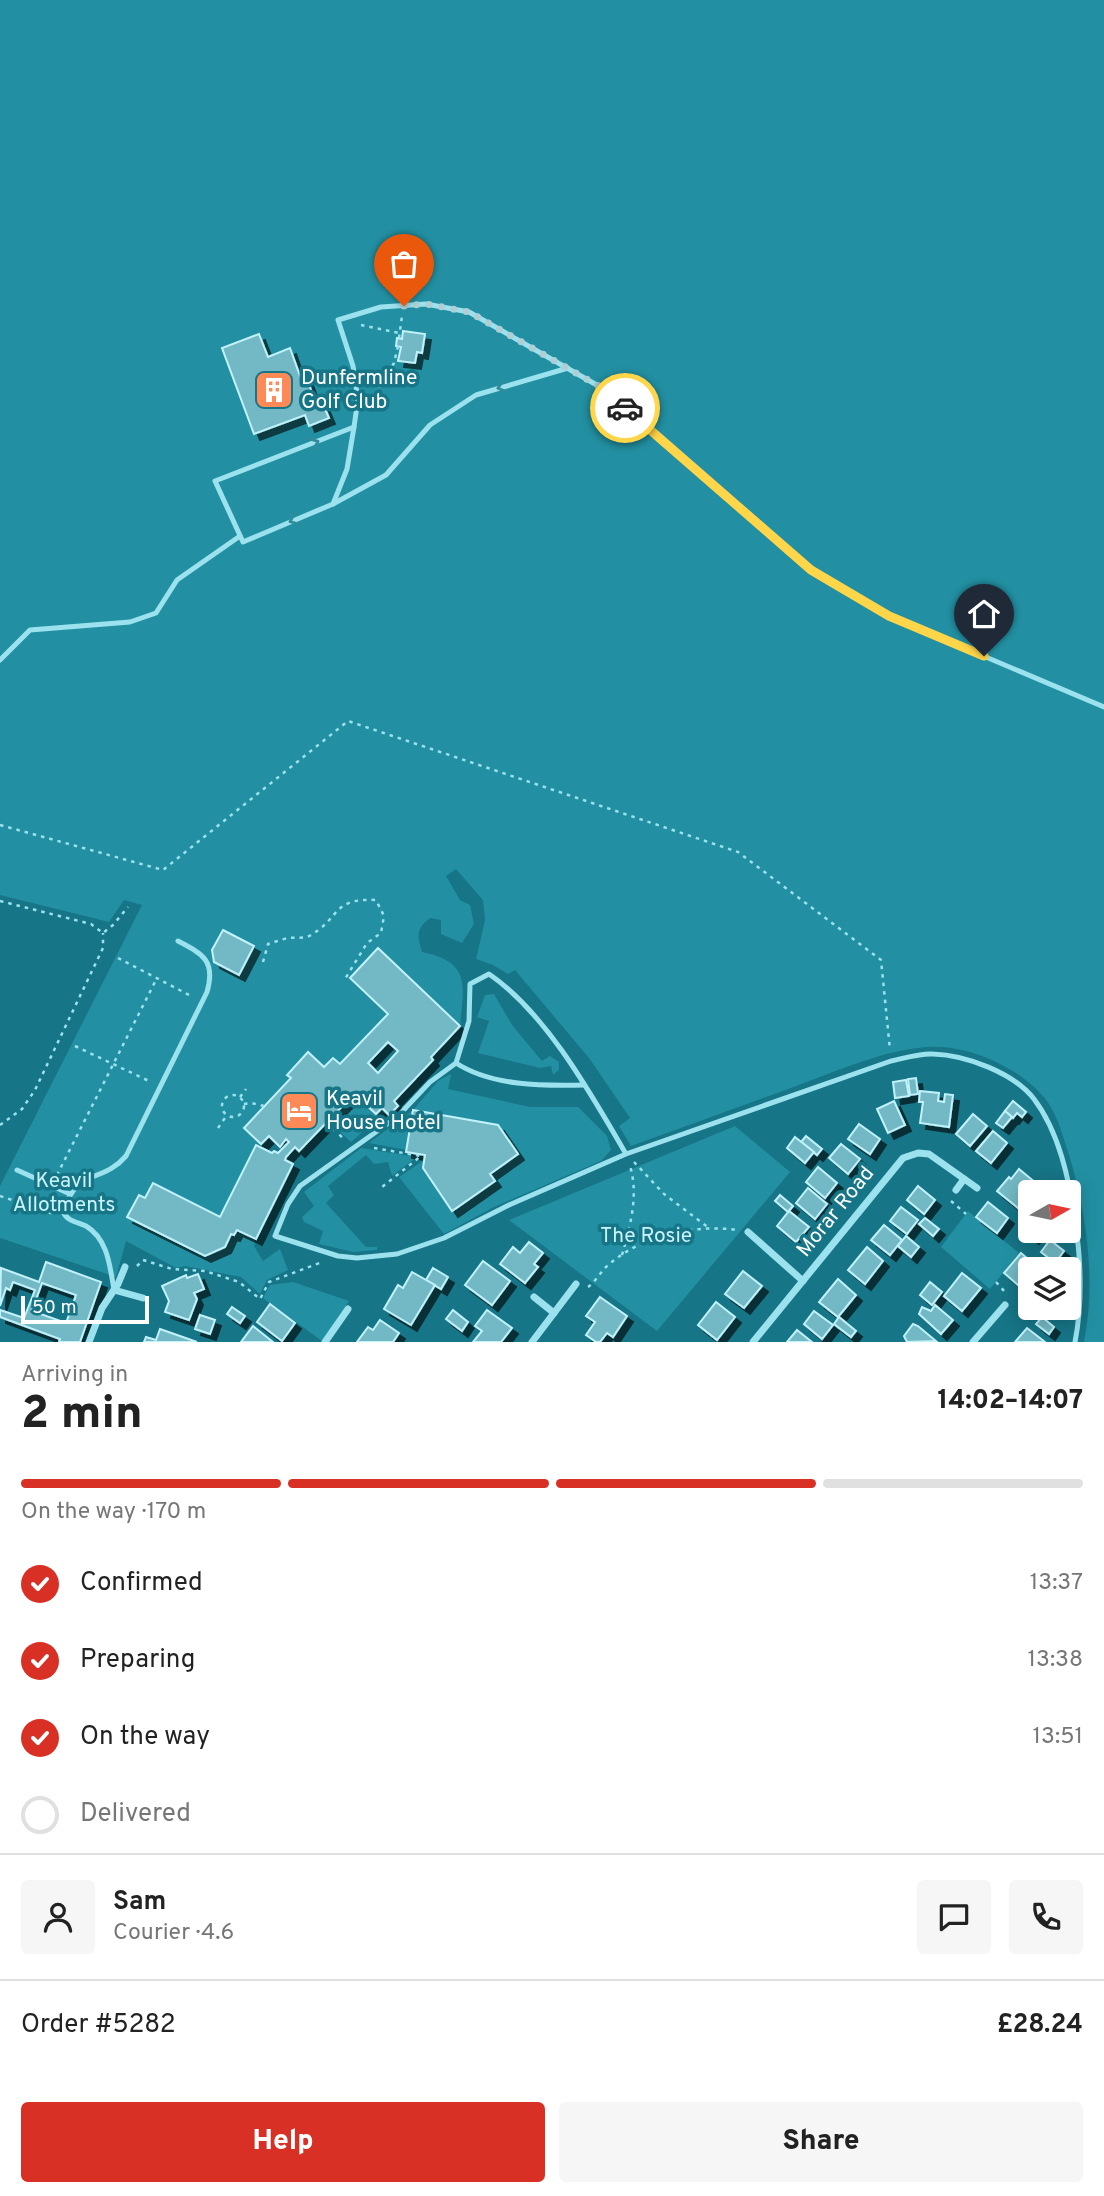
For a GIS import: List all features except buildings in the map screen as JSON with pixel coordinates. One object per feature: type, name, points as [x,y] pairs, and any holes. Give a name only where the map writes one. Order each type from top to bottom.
[{"type":"street","name":"Morar Road","points":[[753,1342],[902,1158],[918,1153],[929,1154],[977,1188]]},
{"type":"street","points":[[956,1190],[964,1179]]},
{"type":"street","points":[[748,1232],[803,1281]]},
{"type":"street","points":[[89,1342],[102,1308],[125,1267]]},
{"type":"street","points":[[532,1342],[576,1284]]},
{"type":"street","points":[[114,1290],[143,1298]]},
{"type":"street","points":[[534,1297],[554,1313]]},
{"type":"street","points":[[974,1342],[1005,1305]]},
{"type":"street","points":[[325,1342],[348,1309]]},
{"type":"lane","points":[[332,504],[347,469],[358,399],[353,366],[338,320],[381,307],[426,304],[469,312],[602,388],[811,570],[889,616],[1104,707]]},
{"type":"lane","points":[[354,428],[215,481],[243,542],[332,504],[386,475],[430,425],[476,395],[568,368]]},
{"type":"lane","points":[[0,660],[30,630],[130,622],[156,613],[177,580],[240,536]]},
{"type":"lane","points":[[114,1290],[108,1258],[98,1237],[64,1215],[64,1209],[78,1184],[114,1167],[126,1156],[202,1002],[209,985],[209,967],[198,952],[178,941]]},
{"type":"lane","points":[[626,1154],[584,1085],[543,1026],[507,986],[489,974],[470,984],[469,1021],[456,1063],[430,1082],[397,1116],[300,1186],[288,1205],[275,1236],[338,1256],[357,1258],[397,1254],[444,1238],[509,1205],[626,1154],[891,1060],[932,1054],[968,1059],[1003,1074],[1033,1097],[1054,1134],[1071,1195],[1080,1256],[1080,1319],[1075,1342]]},
{"type":"lane","points":[[456,1063],[469,1072],[537,1087],[584,1085]]},
{"type":"lane","points":[[18,1170],[70,1194]]},
{"type":"path","points":[[338,320],[399,336],[404,306]]},
{"type":"path","points":[[368,406],[394,363],[398,346]]},
{"type":"path","points":[[0,825],[163,870],[348,721],[738,852],[881,960],[891,1060]]},
{"type":"path","points":[[263,962],[268,944],[288,938],[309,937],[343,905],[358,899],[376,900],[384,916],[381,933],[367,943],[345,978]]},
{"type":"path","points":[[0,901],[91,924],[103,933]]},
{"type":"path","points":[[103,933],[128,907]]},
{"type":"path","points":[[0,1125],[22,1109],[35,1090],[103,948],[103,933]]},
{"type":"path","points":[[118,958],[202,1002]]},
{"type":"path","points":[[51,1186],[157,978]]},
{"type":"path","points":[[75,1046],[160,1087]]},
{"type":"path","points":[[240,1097],[246,1089]]},
{"type":"path","points":[[232,1095],[240,1097],[244,1104],[242,1113],[235,1117],[227,1115],[222,1108],[224,1100],[232,1095]]},
{"type":"path","points":[[244,1104],[264,1106]]},
{"type":"path","points":[[218,1128],[227,1115]]},
{"type":"path","points":[[327,1123],[355,1146],[421,1156],[382,1187]]},
{"type":"path","points":[[626,1154],[664,1194],[709,1228]]},
{"type":"path","points":[[622,1255],[630,1225],[635,1181],[626,1154]]},
{"type":"path","points":[[0,1196],[54,1215],[64,1215]]},
{"type":"path","points":[[576,1284],[589,1287],[622,1255],[652,1239],[678,1231],[709,1228],[748,1232]]},
{"type":"path","points":[[125,1267],[136,1267],[143,1260],[172,1269],[205,1271],[239,1282],[260,1299],[269,1282],[338,1256]]},
{"type":"green space","name":"Keavil Allotments","points":[[0,0],[1104,0],[1104,1342],[1084,1342],[1088,1319],[1089,1273],[1082,1209],[1082,1180],[1075,1180],[1053,1110],[1026,1080],[995,1062],[961,1050],[944,1047],[911,1049],[859,1063],[631,1146],[619,1126],[630,1118],[589,1058],[515,970],[508,974],[476,959],[485,920],[483,900],[456,869],[446,876],[460,900],[470,905],[474,924],[462,943],[441,934],[441,920],[430,918],[420,929],[419,937],[422,952],[449,962],[461,977],[463,999],[460,1026],[378,948],[388,1014],[340,1064],[333,1058],[324,1067],[308,1053],[287,1075],[291,1078],[244,1127],[261,1144],[256,1146],[220,1217],[153,1183],[145,1198],[139,1195],[128,1217],[205,1256],[225,1247],[231,1234],[234,1235],[237,1230],[256,1239],[254,1246],[263,1261],[280,1249],[288,1270],[267,1280],[260,1294],[241,1277],[185,1266],[176,1268],[126,1241],[116,1277],[0,1238],[0,1186],[142,905],[124,900],[109,922],[0,895]],"holes":[[[254,946],[239,975],[214,962],[212,950]]]},
{"type":"green space","points":[[494,994],[512,1025],[542,1061],[550,1056],[559,1062],[559,1070],[553,1075],[551,1066],[540,1068],[478,1053],[489,1021],[477,1017],[485,995]]},
{"type":"green space","points":[[451,1074],[448,1089],[530,1107],[578,1107],[607,1136],[611,1150],[601,1161],[494,1207],[444,1234],[399,1177],[424,1160],[423,1168],[453,1210],[495,1181],[490,1174],[517,1154],[498,1125],[414,1110],[407,1150],[369,1143],[413,1110],[438,1081]]},
{"type":"green space","points":[[354,1094],[376,1114],[382,1108],[386,1112],[351,1142],[328,1121]]},
{"type":"green space","name":"The Rosie","points":[[735,1126],[790,1172],[657,1331],[509,1220]]},
{"type":"green space","points":[[361,1148],[417,1157],[392,1176],[388,1162],[374,1164],[366,1155],[328,1186],[334,1195],[326,1203],[366,1247],[377,1247],[377,1250],[353,1252],[319,1244],[323,1231],[304,1222],[302,1217],[314,1206],[304,1192]]},
{"type":"green space","points":[[968,1211],[1019,1253],[990,1289],[941,1247]]},
{"type":"green space","points":[[293,1282],[349,1301],[322,1341],[263,1298],[270,1285]]},
{"type":"way so far","points":[[404,306],[426,304],[469,312],[602,388],[625,408]]},
{"type":"place","name":"Dunfermline Golf Club","points":[[274,390]]},
{"type":"place","name":"Keavil House Hotel","points":[[299,1111]]},
{"type":"route","points":[[625,408],[811,570],[889,616],[984,656]]}]
